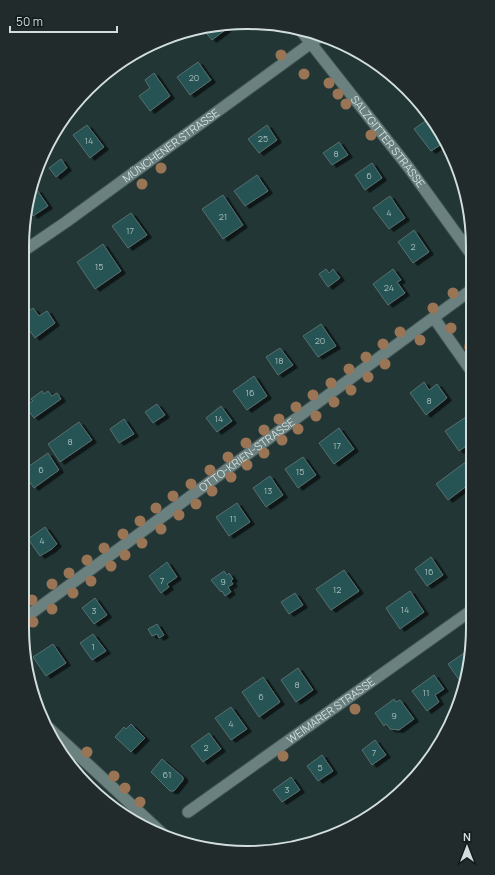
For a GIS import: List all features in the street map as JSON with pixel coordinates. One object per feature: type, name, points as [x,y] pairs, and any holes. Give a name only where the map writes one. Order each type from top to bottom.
[{"type":"street","name":"MÜNCHENER STRASSE","points":[[29,244],[66,222],[314,40]]},
{"type":"street","name":"SALZGITTER STRASSE","points":[[314,40],[466,247]]},
{"type":"street","name":"OTTO-KRIEN-STRASSE","points":[[29,615],[466,294]]},
{"type":"street","points":[[434,318],[466,363]]},
{"type":"street","name":"WEIMARER STRASSE","points":[[188,812],[466,614]]},
{"type":"street","points":[[57,736],[151,823]]},
{"type":"shaded area","points":[[466,336],[466,350],[464,348]]},
{"type":"building","points":[[225,30],[212,40],[206,33]]},
{"type":"building","points":[[198,62],[211,80],[190,95],[177,77]]},
{"type":"building","points":[[154,73],[170,96],[150,111],[139,96],[150,88],[145,80]]},
{"type":"building","points":[[426,121],[440,145],[431,151],[414,129]]},
{"type":"building","points":[[87,125],[104,147],[90,158],[73,135]]},
{"type":"building","points":[[267,125],[277,140],[259,153],[248,139]]},
{"type":"building","points":[[339,142],[348,155],[332,165],[323,153]]},
{"type":"building","points":[[61,159],[67,168],[56,177],[49,168]]},
{"type":"building","points":[[372,163],[382,178],[365,190],[355,175]]},
{"type":"building","points":[[257,175],[268,191],[245,206],[234,191]]},
{"type":"building","points":[[36,191],[48,206],[33,216],[32,214]]},
{"type":"building","points":[[223,195],[243,225],[223,239],[202,209]]},
{"type":"building","points":[[390,196],[405,218],[389,229],[373,208]]},
{"type":"building","points":[[131,213],[147,235],[128,248],[112,226]]},
{"type":"building","points":[[414,230],[429,252],[413,263],[398,242]]},
{"type":"building","points":[[103,244],[121,271],[95,289],[77,262]]},
{"type":"building","points":[[326,269],[329,273],[333,269],[340,278],[328,287],[319,274]]},
{"type":"building","points":[[393,269],[401,280],[397,282],[405,293],[388,305],[373,284]]},
{"type":"building","points":[[33,308],[39,316],[47,311],[55,323],[35,338],[29,330],[29,311]]},
{"type":"building","points":[[321,324],[336,346],[318,357],[303,336]]},
{"type":"building","points":[[280,348],[293,365],[278,375],[266,357]]},
{"type":"building","points":[[254,376],[267,396],[247,410],[233,391]]},
{"type":"building","points":[[424,382],[429,390],[437,384],[447,398],[426,415],[410,393]]},
{"type":"building","points":[[42,391],[44,394],[48,391],[52,396],[57,393],[61,399],[34,418],[29,411],[29,404],[33,401],[31,399]]},
{"type":"building","points":[[157,404],[165,415],[153,423],[145,412]]},
{"type":"building","points":[[221,406],[232,421],[217,432],[206,418]]},
{"type":"building","points":[[466,417],[466,446],[459,451],[445,431]]},
{"type":"building","points":[[124,419],[134,434],[119,443],[110,429]]},
{"type":"building","points":[[79,422],[92,440],[60,462],[48,444]]},
{"type":"building","points":[[339,428],[354,449],[334,464],[319,443]]},
{"type":"building","points":[[48,453],[59,470],[34,488],[29,481],[29,466]]},
{"type":"building","points":[[303,457],[316,475],[298,488],[285,469]]},
{"type":"building","points":[[466,462],[466,486],[448,500],[436,484]]},
{"type":"building","points":[[270,476],[283,495],[266,507],[253,488]]},
{"type":"building","points":[[237,503],[250,522],[229,536],[216,517]]},
{"type":"building","points":[[45,527],[57,544],[52,549],[40,556],[29,538]]},
{"type":"building","points":[[431,557],[443,575],[427,586],[415,569]]},
{"type":"building","points":[[167,562],[177,577],[167,584],[169,587],[161,593],[149,576]]},
{"type":"building","points":[[344,570],[359,591],[331,610],[316,589]]},
{"type":"building","points":[[224,571],[227,575],[229,573],[233,579],[231,581],[233,584],[228,587],[231,592],[225,596],[211,580]]},
{"type":"building","points":[[410,591],[424,612],[400,629],[386,608]]},
{"type":"building","points":[[295,593],[303,605],[289,614],[281,602]]},
{"type":"building","points":[[95,598],[107,615],[94,624],[82,608]]},
{"type":"building","points":[[157,624],[164,635],[159,638],[157,634],[152,636],[148,629]]},
{"type":"building","points":[[93,634],[106,651],[92,660],[80,643]]},
{"type":"building","points":[[53,644],[66,663],[46,676],[33,657]]},
{"type":"building","points":[[464,653],[460,681],[448,664]]},
{"type":"building","points":[[298,668],[313,690],[296,702],[281,680]]},
{"type":"building","points":[[434,675],[444,689],[435,695],[439,702],[427,711],[412,691]]},
{"type":"building","points":[[263,677],[280,702],[259,717],[242,692]]},
{"type":"building","points":[[394,699],[396,702],[400,700],[414,719],[399,730],[390,729],[386,724],[384,726],[375,713]]},
{"type":"building","points":[[231,707],[247,729],[231,740],[215,718]]},
{"type":"building","points":[[131,724],[145,738],[131,752],[115,737],[124,727],[126,729]]},
{"type":"building","points":[[209,733],[221,749],[203,762],[191,746]]},
{"type":"building","points":[[375,740],[386,755],[372,765],[362,750]]},
{"type":"building","points":[[322,755],[333,771],[318,781],[307,766]]},
{"type":"building","points":[[162,759],[183,777],[183,780],[174,791],[170,791],[151,772]]},
{"type":"building","points":[[291,777],[300,790],[282,802],[273,790]]}]
